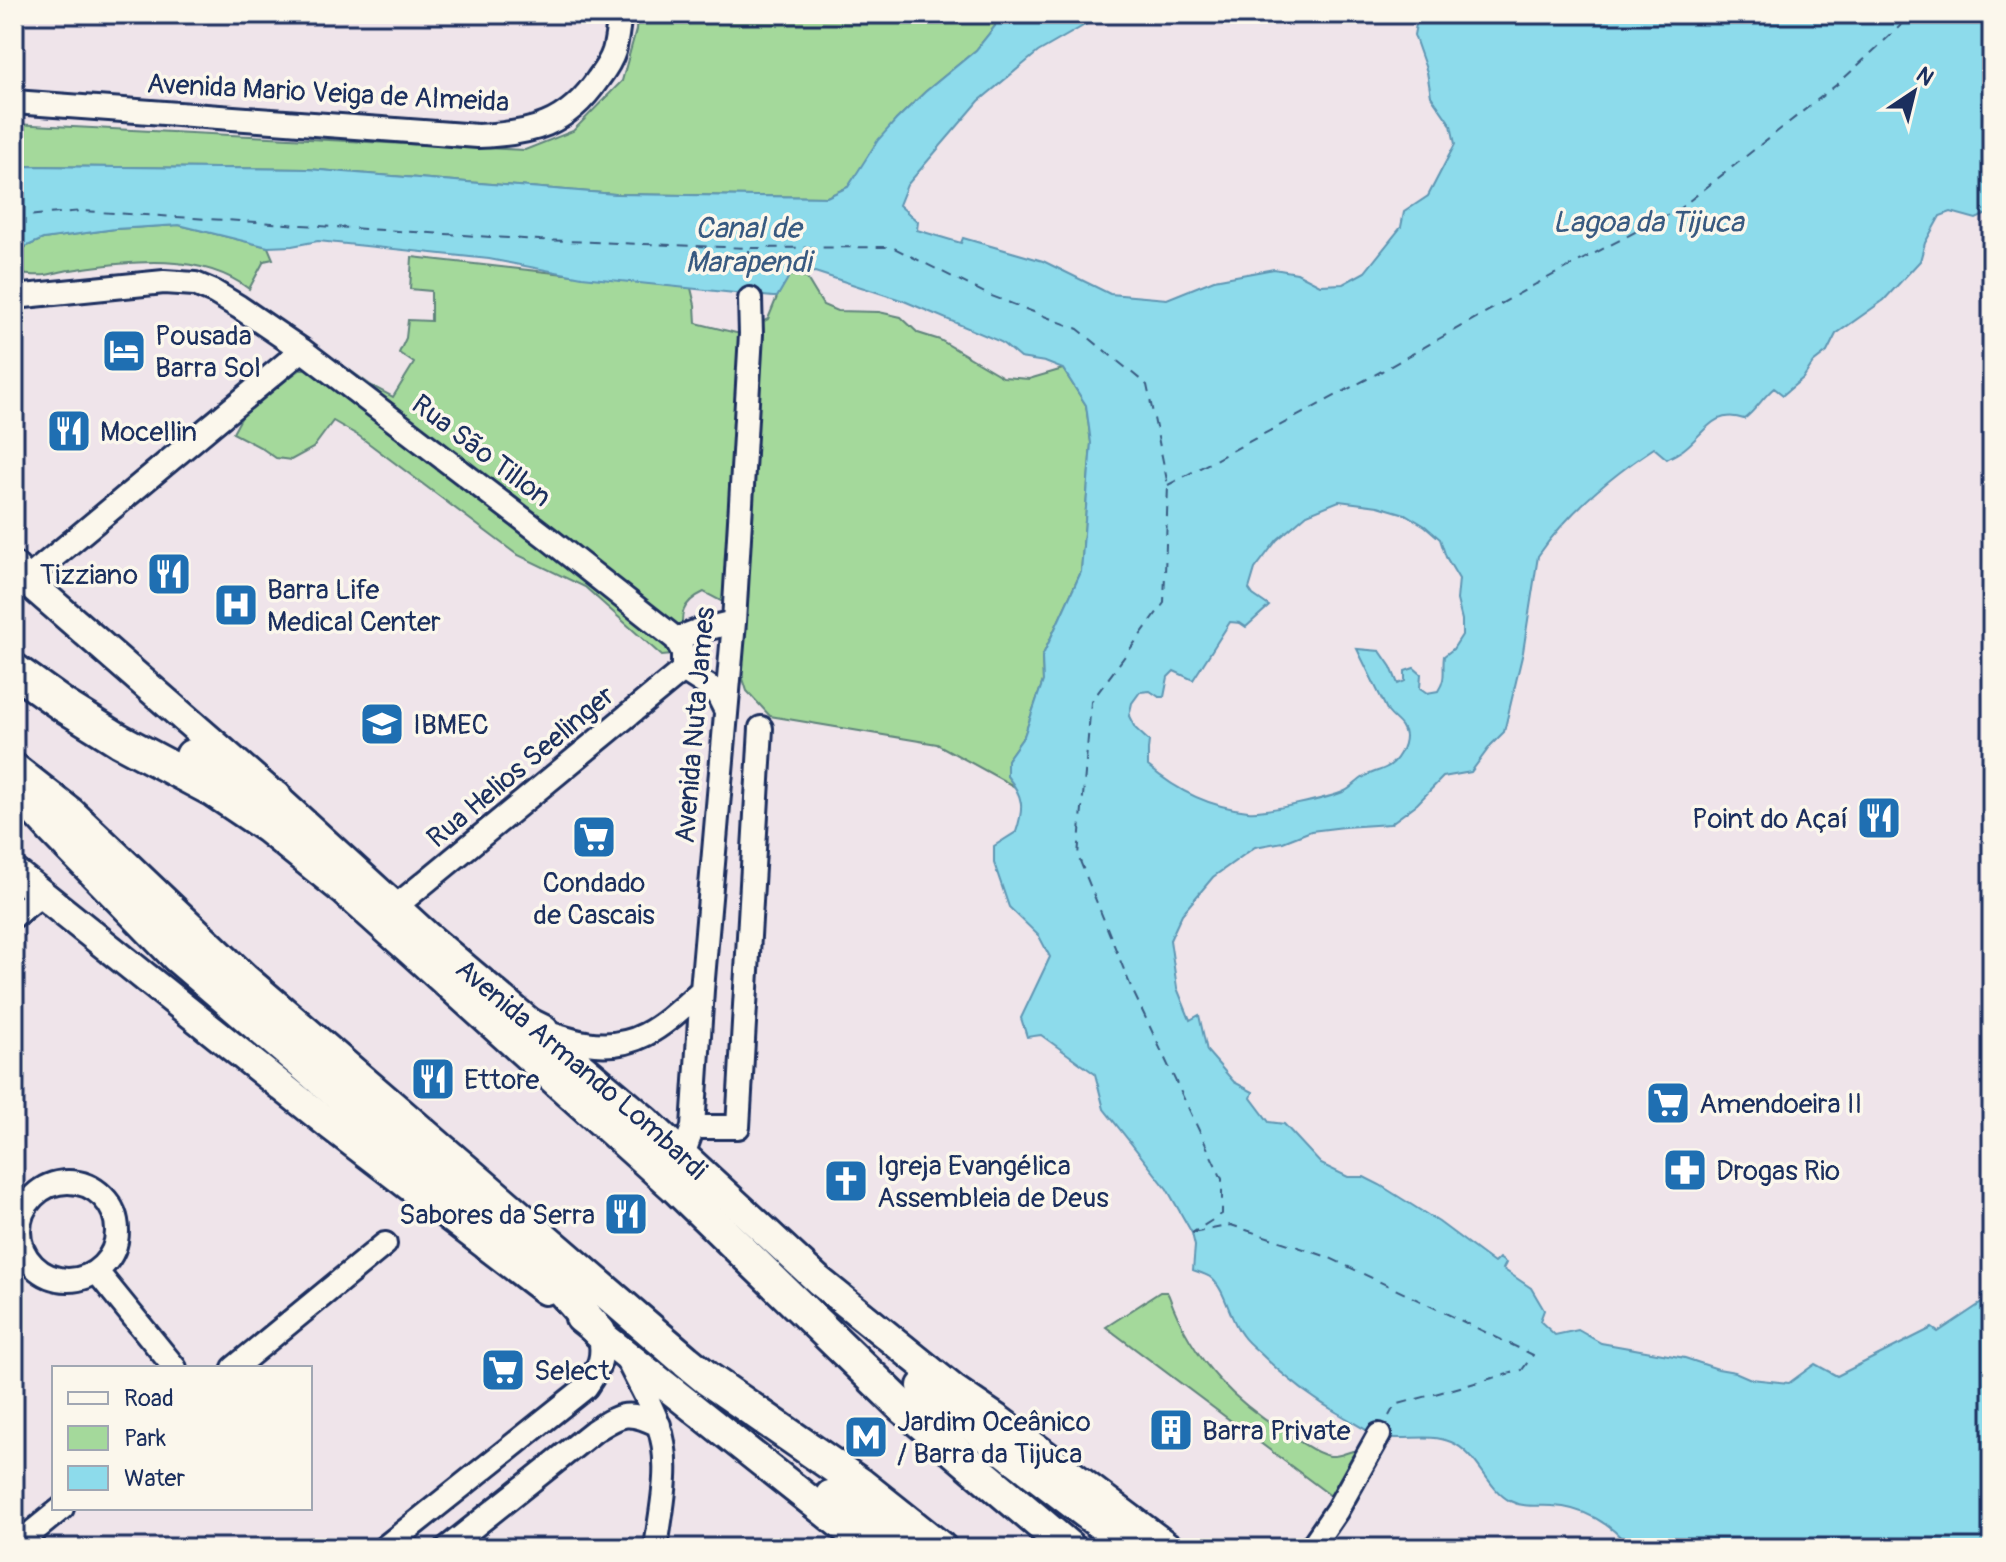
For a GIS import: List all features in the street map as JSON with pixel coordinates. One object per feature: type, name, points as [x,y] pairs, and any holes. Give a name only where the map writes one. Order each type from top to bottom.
[{"type":"highway","points":[[14,668],[275,797]]},
{"type":"highway","name":"Avenida Armando Lombardi","points":[[14,668],[63,705],[119,740],[213,790],[268,827],[345,889],[675,1186],[903,1407],[1069,1548]]},
{"type":"highway","points":[[14,770],[70,814],[243,979],[708,1379],[861,1485],[940,1548]]},
{"type":"highway","points":[[14,786],[177,956],[524,1253],[556,1283],[599,1332]]},
{"type":"highway","points":[[454,988],[542,1031]]},
{"type":"main road","name":"Avenida Armando Lombardi","points":[[20,573],[275,797],[428,937],[542,1031],[683,1155],[818,1280],[953,1389],[1169,1548]]},
{"type":"main road","points":[[14,872],[305,1105],[599,1332],[870,1548]]},
{"type":"main road","points":[[818,1280],[863,1332],[935,1398],[1109,1532],[1124,1548]]},
{"type":"main road","points":[[720,1428],[796,1473],[904,1548]]},
{"type":"street","name":"Avenida Mario Veiga de Almeida","points":[[14,102],[478,136],[509,135],[534,130],[551,122],[587,95],[613,54],[620,14]]},
{"type":"street","name":"Rua São Tillon","points":[[14,297],[164,282],[195,284],[214,292],[302,350],[676,639]]},
{"type":"street","name":"Avenida Nuta James","points":[[683,1155],[693,1127],[734,622],[751,334],[750,299]]},
{"type":"street","points":[[20,573],[302,350]]},
{"type":"street","points":[[726,711],[716,691],[683,670],[683,652],[676,639],[734,622]]},
{"type":"street","name":"Rua Helios Seelinger","points":[[395,907],[683,670]]},
{"type":"street","points":[[693,1127],[738,1127],[761,728]]},
{"type":"street","points":[[14,916],[42,894]]},
{"type":"street","points":[[542,1031],[588,1044],[619,1043],[645,1037],[665,1024],[702,990]]},
{"type":"street","points":[[65,1182],[83,1184],[99,1193],[111,1207],[117,1224],[116,1242],[109,1259],[97,1272],[80,1280],[62,1281],[44,1275],[30,1263],[21,1247],[18,1230],[22,1212],[32,1197],[47,1186],[65,1182]]},
{"type":"street","points":[[236,1366],[385,1244]]},
{"type":"street","points":[[97,1272],[173,1366]]},
{"type":"street","points":[[384,1548],[586,1387],[601,1360],[599,1332]]},
{"type":"street","points":[[623,1352],[659,1425],[664,1446],[665,1474],[656,1548]]},
{"type":"street","points":[[447,1548],[613,1419],[640,1416],[659,1425]]},
{"type":"street","points":[[1311,1548],[1337,1510],[1379,1435]]},
{"type":"street","points":[[14,1547],[60,1510]]},
{"type":"green space","points":[[637,14],[996,14],[995,26],[976,50],[896,120],[848,187],[827,197],[615,194],[307,169],[14,168],[14,124],[525,150],[573,131],[622,81],[636,30]]},
{"type":"green space","points":[[179,225],[268,247],[273,259],[264,261],[249,289],[208,269],[163,262],[116,264],[45,275],[14,274],[14,252],[43,239],[115,229]]},
{"type":"green space","points":[[412,257],[691,288],[696,323],[740,334],[768,319],[789,275],[806,277],[823,305],[837,311],[879,312],[901,317],[918,333],[940,340],[1003,377],[1029,379],[1063,369],[1086,405],[1091,443],[1081,572],[1042,657],[1043,681],[1024,736],[1007,760],[1007,776],[1017,788],[937,744],[770,716],[747,691],[739,666],[739,629],[723,602],[704,592],[689,602],[682,621],[683,647],[672,655],[662,656],[585,587],[516,554],[359,436],[333,421],[313,448],[291,460],[276,458],[233,433],[246,409],[300,370],[334,359],[393,397],[414,363],[399,353],[406,338],[408,320],[431,321],[431,291],[410,289]]},
{"type":"green space","points":[[1160,1292],[1167,1292],[1179,1320],[1204,1362],[1236,1397],[1275,1427],[1322,1454],[1333,1456],[1354,1451],[1359,1454],[1335,1499],[1106,1327]]},
{"type":"water","name":"Lagoa da Tijuca","points":[[996,14],[1104,14],[1038,52],[979,101],[907,185],[899,205],[918,222],[917,230],[961,243],[963,238],[1043,261],[1110,294],[1167,299],[1214,280],[1274,269],[1297,273],[1320,285],[1343,284],[1365,272],[1401,227],[1404,212],[1428,196],[1455,144],[1451,125],[1431,96],[1427,72],[1414,35],[1418,14],[1992,14],[1992,208],[1987,214],[1976,219],[1951,212],[1940,216],[1925,243],[1920,261],[1884,300],[1836,334],[1827,352],[1783,395],[1774,388],[1744,419],[1725,417],[1717,420],[1684,449],[1667,459],[1654,448],[1606,483],[1576,510],[1538,556],[1523,652],[1504,732],[1471,772],[1443,777],[1417,804],[1390,824],[1311,831],[1283,842],[1255,847],[1213,877],[1182,914],[1170,940],[1177,988],[1190,1020],[1199,1015],[1207,1051],[1234,1082],[1253,1092],[1251,1098],[1269,1122],[1284,1124],[1321,1164],[1348,1177],[1364,1177],[1380,1185],[1439,1222],[1494,1263],[1499,1258],[1506,1263],[1503,1269],[1531,1288],[1544,1310],[1540,1321],[1555,1335],[1578,1330],[1601,1343],[1685,1358],[1751,1379],[1789,1383],[1815,1364],[1837,1376],[1932,1328],[1938,1332],[1986,1300],[1982,1295],[1992,1288],[1992,1548],[1630,1548],[1615,1531],[1586,1513],[1564,1507],[1510,1501],[1495,1488],[1468,1454],[1451,1442],[1435,1438],[1384,1437],[1365,1429],[1300,1388],[1244,1337],[1215,1282],[1193,1270],[1195,1246],[1192,1233],[1167,1189],[1104,1109],[1095,1074],[1041,1035],[1027,1037],[1021,1018],[1050,957],[1039,936],[1009,907],[994,863],[994,846],[1016,832],[1021,803],[1017,790],[1007,776],[1007,760],[1024,736],[1043,681],[1042,657],[1081,572],[1091,443],[1086,405],[1063,369],[1020,358],[1001,342],[904,301],[815,272],[790,275],[777,297],[773,297],[582,277],[489,259],[318,241],[268,247],[179,225],[115,229],[43,239],[14,252],[14,168],[21,166],[307,169],[615,194],[827,197],[848,187],[878,140],[896,120],[976,50],[995,26]],"holes":[[[1339,501],[1378,506],[1405,514],[1440,539],[1459,579],[1457,600],[1462,620],[1462,635],[1444,656],[1443,678],[1438,691],[1427,693],[1420,688],[1421,674],[1414,668],[1405,671],[1405,681],[1398,684],[1380,651],[1357,649],[1388,712],[1404,732],[1404,745],[1394,762],[1337,794],[1256,811],[1220,806],[1195,796],[1148,766],[1149,741],[1135,728],[1129,716],[1132,703],[1140,692],[1150,691],[1164,697],[1168,677],[1174,671],[1193,680],[1230,622],[1246,627],[1269,606],[1249,589],[1255,569],[1277,540],[1307,514]]]},
{"type":"ferry route","points":[[1168,485],[1679,209],[1840,82],[1913,14]]},
{"type":"ferry route","points":[[14,217],[82,211],[540,240],[749,248],[892,247],[989,295],[1078,329],[1147,385],[1168,485],[1164,603],[1091,702],[1078,856],[1131,987],[1222,1179],[1222,1214],[1192,1233]]},
{"type":"ferry route","points":[[749,250],[750,287]]},
{"type":"ferry route","points":[[1193,1233],[1231,1225],[1328,1257],[1533,1355],[1522,1370],[1395,1405],[1389,1416]]},
{"type":"place","name":"Pousada Barra Sol","points":[[124,351]]},
{"type":"place","name":"Mocellin","points":[[69,431]]},
{"type":"place","name":"Tizziano","points":[[169,574]]},
{"type":"place","name":"Barra Life Medical Center","points":[[236,605]]},
{"type":"place","name":"IBMEC","points":[[382,724]]},
{"type":"place","name":"Point do Açaí","points":[[1879,818]]},
{"type":"place","name":"Condado de Cascais","points":[[594,837]]},
{"type":"place","name":"Ettore","points":[[433,1079]]},
{"type":"place","name":"Amendoeira II","points":[[1668,1103]]},
{"type":"place","name":"Drogas Rio","points":[[1685,1170]]},
{"type":"place","name":"Igreja Evangélica Assembleia de Deus","points":[[846,1181]]},
{"type":"place","name":"Sabores da Serra","points":[[626,1214]]},
{"type":"place","name":"Select","points":[[503,1370]]},
{"type":"place","name":"Barra Private","points":[[1171,1430]]},
{"type":"place","name":"Jardim Oceânico / Barra da Tijuca","points":[[866,1437]]},
{"type":"water label","name":"Canal de Marapendi","points":[[748,245]]}]
